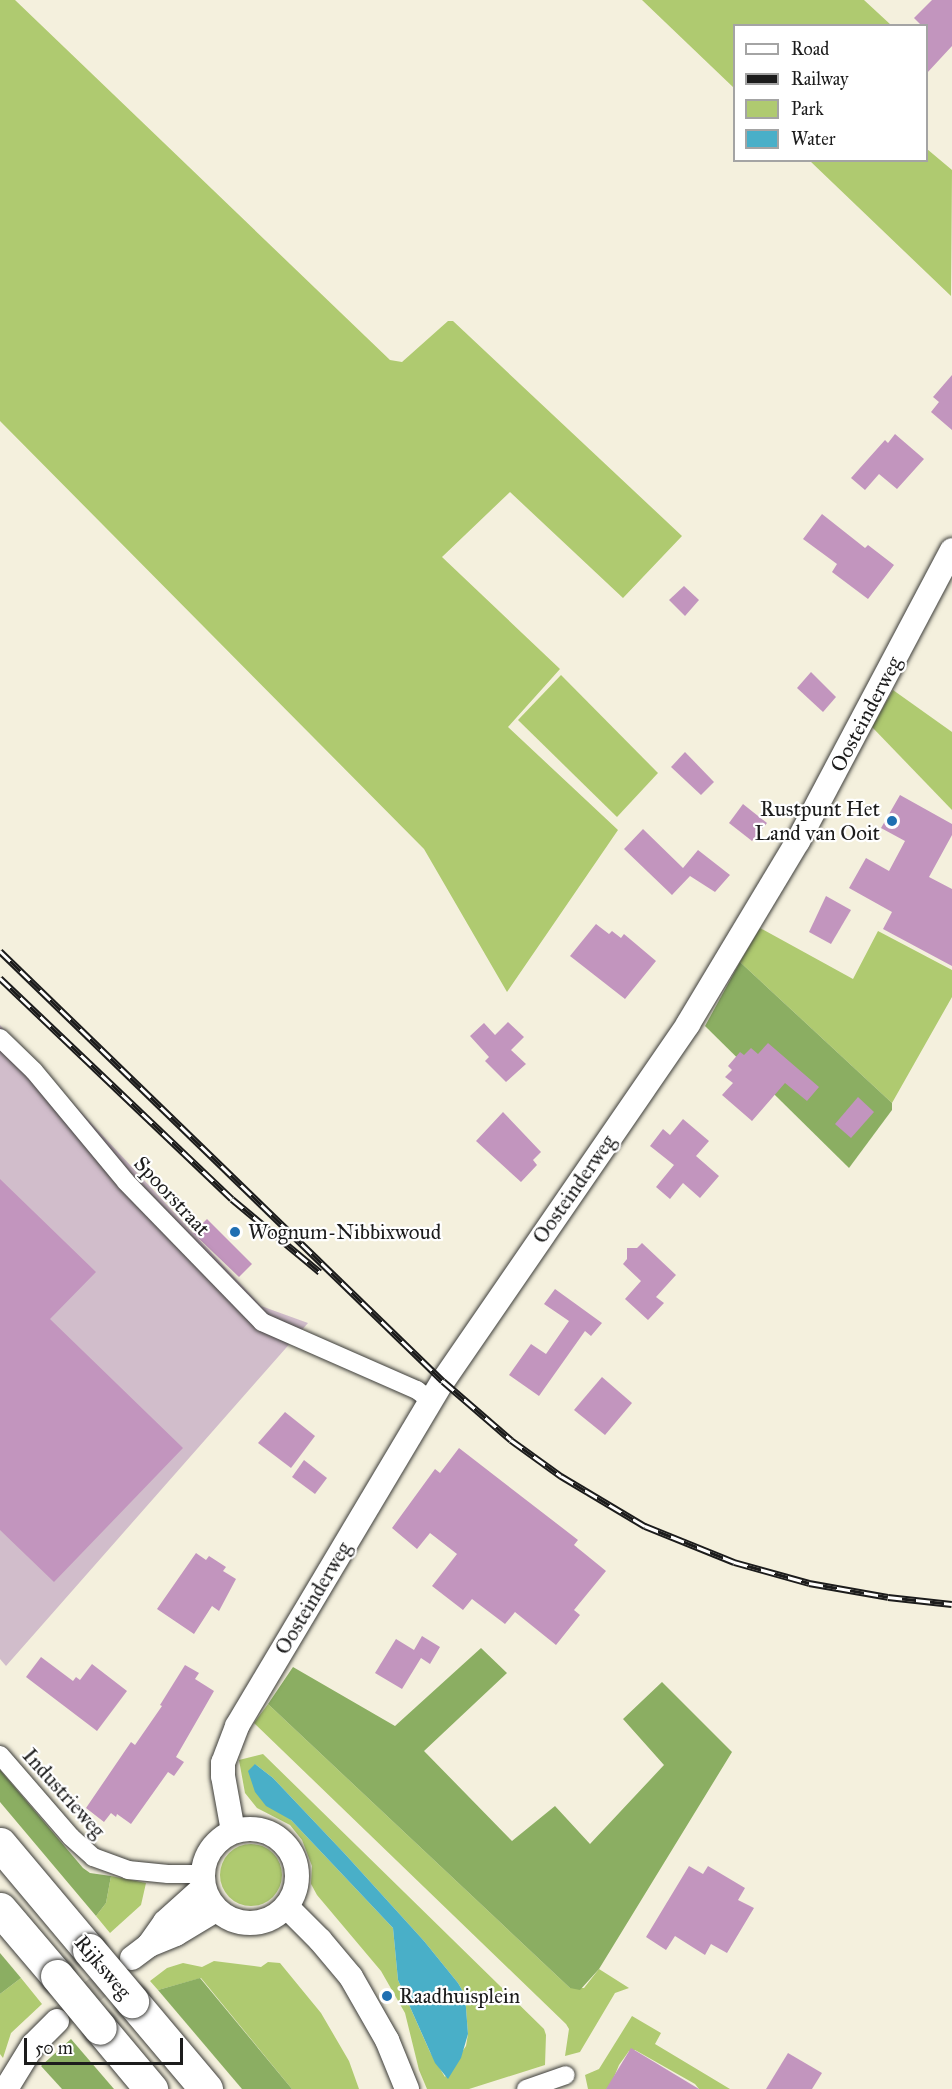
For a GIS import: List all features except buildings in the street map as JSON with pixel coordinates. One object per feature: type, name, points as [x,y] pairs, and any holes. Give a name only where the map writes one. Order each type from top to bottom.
[{"type":"highway","name":"Rijksweg","points":[[0,1844],[206,2089]]},
{"type":"highway","name":"Rijksweg","points":[[0,1908],[151,2089]]},
{"type":"street","name":"Oosteinderweg","points":[[233,1831],[223,1770],[227,1749],[237,1725],[431,1401],[688,1024],[798,841],[952,550]]},
{"type":"street","name":"Spoorstraat","points":[[0,1038],[34,1071],[126,1182],[261,1322],[417,1390],[431,1401]]},
{"type":"street","name":"Industrieweg","points":[[0,1755],[71,1837],[93,1857],[128,1870],[168,1874],[203,1881]]},
{"type":"street","points":[[203,1881],[216,1910],[237,1920],[259,1922],[270,1920],[287,1907],[294,1894],[298,1870],[289,1849],[281,1839],[260,1829],[233,1831],[208,1854],[203,1881],[140,1952],[216,1910]]},
{"type":"street","points":[[287,1907],[320,1940],[351,1977],[387,2040],[407,2089]]},
{"type":"street","points":[[6,2089],[33,2045],[57,2021]]},
{"type":"street","points":[[526,2089],[566,2075]]},
{"type":"shaded area","points":[[0,1025],[261,1306],[308,1323],[6,1666],[0,1659]]},
{"type":"green space","points":[[0,0],[15,0],[390,360],[402,362],[448,321],[453,321],[682,536],[623,598],[510,492],[442,557],[560,669],[508,727],[618,830],[507,992],[424,849],[0,421]]},
{"type":"green space","points":[[642,0],[864,0],[890,24],[733,24],[733,87]]},
{"type":"green space","points":[[928,150],[952,170],[951,296],[811,162],[928,162]]},
{"type":"green space","points":[[561,675],[658,773],[617,817],[518,720]]},
{"type":"green space","points":[[893,690],[952,732],[952,810],[872,727]]},
{"type":"green space","points":[[760,928],[853,979],[878,931],[952,970],[952,997],[892,1103],[740,962]]},
{"type":"green space","points":[[740,962],[892,1103],[892,1110],[849,1168],[705,1026]]},
{"type":"green space","points":[[481,1648],[507,1673],[424,1751],[512,1841],[555,1806],[590,1844],[664,1765],[623,1719],[662,1682],[732,1752],[599,1969],[580,1990],[570,1988],[268,1704],[293,1667],[395,1726]]},
{"type":"green space","points":[[268,1704],[570,1988],[584,1988],[599,1969],[629,1988],[615,1993],[580,2052],[565,2056],[569,2029],[566,2024],[254,1723]]},
{"type":"green space","points":[[263,1754],[544,2029],[546,2035],[545,2065],[469,2089],[427,2089],[419,2070],[405,2013],[381,1971],[317,1895],[311,1884],[312,1866],[302,1840],[290,1825],[257,1808],[245,1793],[239,1760]],"holes":[[[255,1764],[273,1778],[424,1941],[465,1995],[468,2034],[466,2046],[445,2077],[430,2052],[398,1980],[393,1928],[291,1820]]]},
{"type":"green space","points":[[0,1770],[83,1868],[90,1873],[111,1876],[106,1903],[96,1916],[0,1802]]},
{"type":"green space","points":[[245,1844],[257,1844],[273,1853],[280,1863],[282,1875],[280,1887],[273,1897],[257,1906],[245,1906],[234,1901],[225,1892],[220,1881],[220,1869],[225,1858],[234,1849]]},
{"type":"green space","points":[[111,1876],[146,1883],[141,1905],[110,1933],[96,1916],[106,1903]]},
{"type":"green space","points":[[0,1953],[21,1978],[0,1994]]},
{"type":"green space","points":[[214,1961],[261,1967],[268,1962],[280,1963],[321,2013],[349,2061],[359,2089],[292,2089],[201,1978],[158,1990],[150,1981],[167,1968],[183,1963],[202,1967]]},
{"type":"green space","points":[[21,1978],[42,2004],[11,2033],[3,2058],[0,2054],[0,1994]]},
{"type":"green space","points":[[200,1978],[292,2089],[242,2089],[158,1990]]},
{"type":"green space","points":[[632,2016],[661,2033],[655,2044],[730,2089],[699,2089],[695,2084],[635,2050],[629,2051],[619,2065],[609,2089],[588,2089],[585,2075],[599,2069]]},
{"type":"green space","points":[[71,2039],[114,2089],[62,2089],[41,2066]]},
{"type":"water","points":[[255,1764],[273,1778],[345,1854],[424,1941],[458,1983],[465,1995],[468,2034],[461,2058],[448,2079],[435,2063],[398,1980],[393,1928],[291,1820],[266,1806],[255,1792],[248,1771]]},
{"type":"tunnel","points":[[57,2021],[122,1967]]},
{"type":"railway","points":[[0,951],[443,1381],[511,1440],[561,1476],[645,1526],[734,1562],[809,1583],[888,1597],[952,1604]]},
{"type":"railway","points":[[0,978],[232,1199],[320,1272]]},
{"type":"place","name":"Rustpunt Het Land van Ooit","points":[[892,821]]},
{"type":"place","name":"Wognum-Nibbixwoud","points":[[235,1232]]},
{"type":"place","name":"Raadhuisplein","points":[[387,1996]]}]
